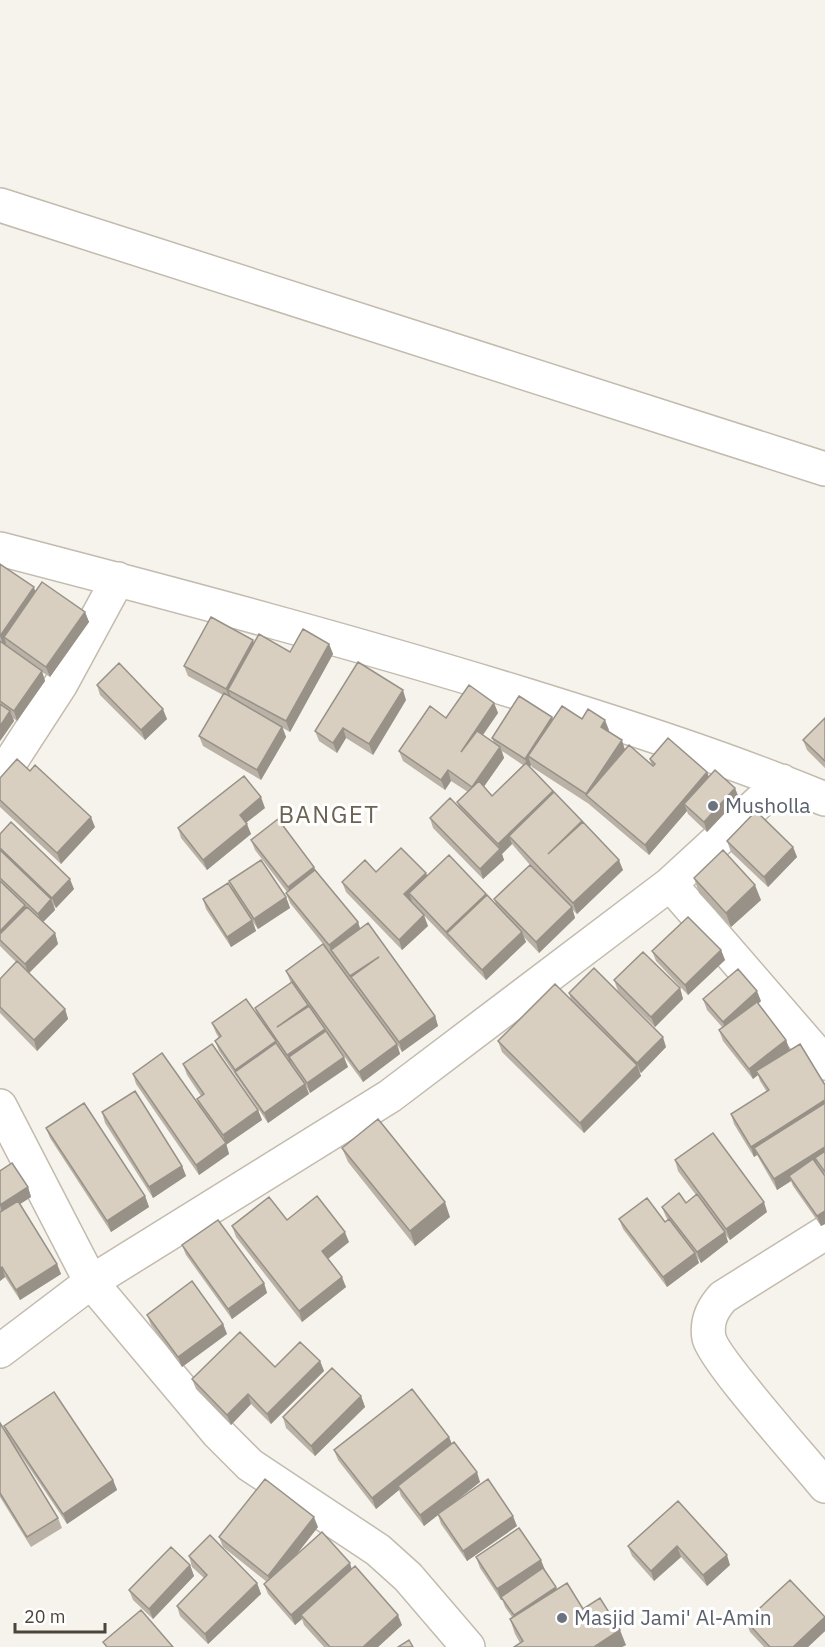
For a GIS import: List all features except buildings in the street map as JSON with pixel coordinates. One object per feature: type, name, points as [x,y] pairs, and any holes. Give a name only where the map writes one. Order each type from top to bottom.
[{"type":"street","points":[[0,206],[825,469]]},
{"type":"street","points":[[0,549],[280,622],[450,672],[646,733],[825,798]]},
{"type":"street","points":[[0,777],[61,684],[118,579]]},
{"type":"street","points":[[0,1351],[91,1282],[390,1096],[670,884],[782,781]]},
{"type":"street","points":[[670,884],[825,1063]]},
{"type":"street","points":[[0,1106],[91,1282],[217,1432],[250,1465],[378,1550],[408,1577],[468,1647]]},
{"type":"street","points":[[825,1233],[723,1297],[712,1309],[708,1328],[710,1341],[727,1367],[825,1486]]},
{"type":"place","name":"Musholla","points":[[713,806]]},
{"type":"place","name":"Masjid Jami' Al-Amin","points":[[562,1618]]},
{"type":"district","name":"BANGET","points":[[329,815]]}]
